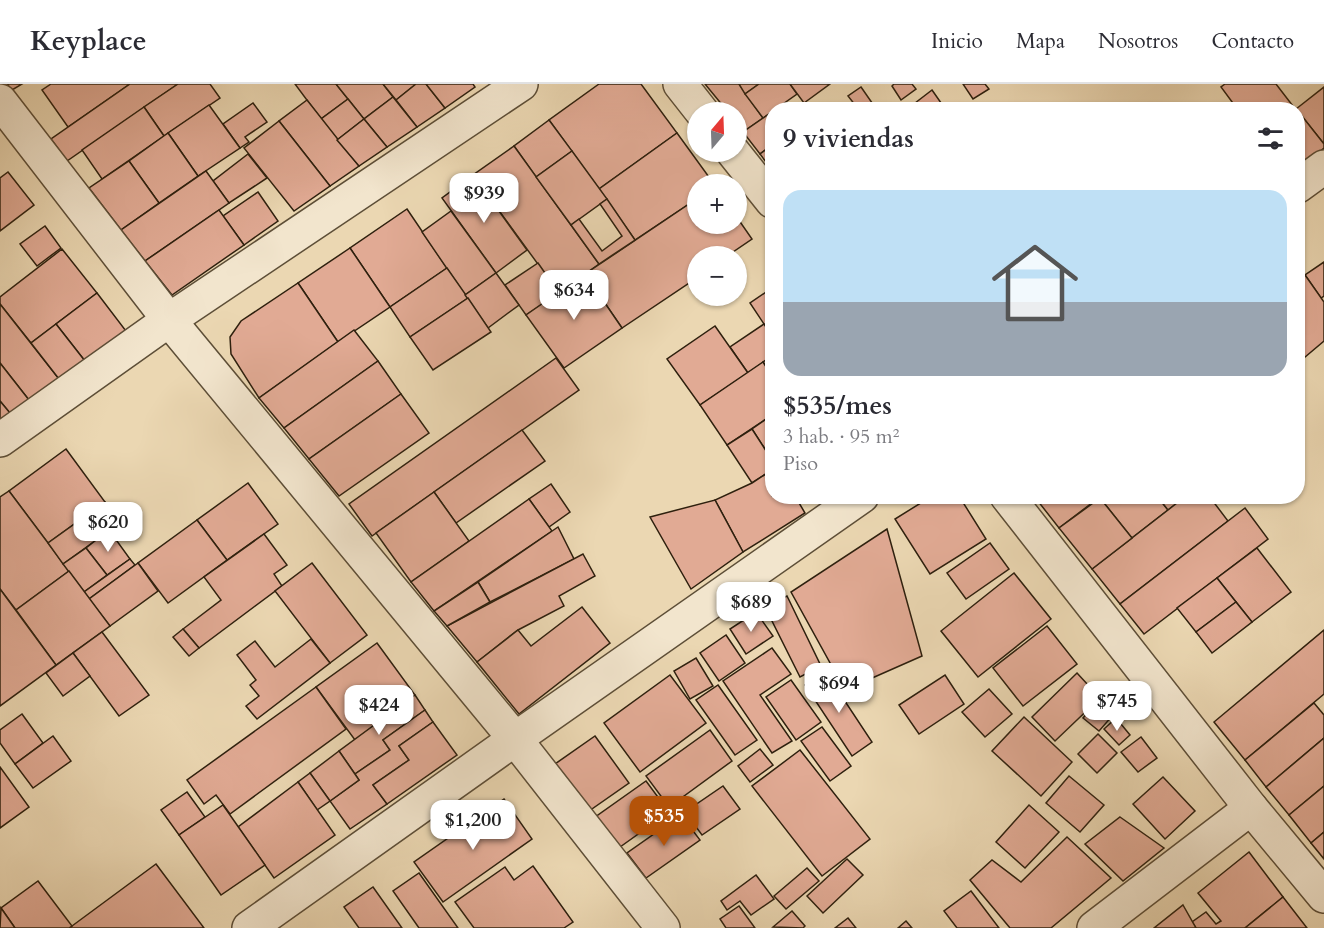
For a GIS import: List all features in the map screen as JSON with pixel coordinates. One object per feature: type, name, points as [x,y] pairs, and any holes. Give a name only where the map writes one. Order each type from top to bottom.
[{"type":"street","points":[[0,440],[169,320],[521,84]]},
{"type":"street","points":[[680,84],[694,102]]},
{"type":"street","points":[[0,101],[169,320],[515,739],[663,928]]},
{"type":"street","points":[[741,162],[765,192]]},
{"type":"street","points":[[1305,181],[1324,167]]},
{"type":"street","points":[[249,928],[851,504]]},
{"type":"street","points":[[1013,504],[1251,808],[1324,896]]},
{"type":"street","points":[[1094,928],[1251,808]]},
{"type":"building","points":[[7,84],[22,84],[12,90]]},
{"type":"building","points":[[51,84],[130,84],[68,127],[42,90]]},
{"type":"building","points":[[130,84],[178,84],[67,161],[51,139]]},
{"type":"building","points":[[178,84],[210,84],[220,98],[164,136],[144,107]]},
{"type":"building","points":[[295,84],[336,84],[348,99],[321,119]]},
{"type":"building","points":[[336,84],[383,84],[393,97],[364,119]]},
{"type":"building","points":[[383,84],[416,84],[396,100]]},
{"type":"building","points":[[416,84],[426,84],[445,108],[417,127],[396,100]]},
{"type":"building","points":[[426,84],[473,84],[475,87],[445,108]]},
{"type":"building","points":[[599,84],[641,84],[677,133],[599,189],[549,120]]},
{"type":"building","points":[[705,84],[739,84],[763,118],[747,129],[747,102],[720,102]]},
{"type":"building","points":[[739,84],[759,84],[745,94]]},
{"type":"building","points":[[759,84],[790,84],[797,94],[786,102],[765,102],[765,117],[763,118],[745,94]]},
{"type":"building","points":[[790,84],[830,84],[805,102]]},
{"type":"building","points":[[912,84],[916,89],[901,100],[892,86]]},
{"type":"building","points":[[963,84],[985,84],[989,89],[973,99]]},
{"type":"building","points":[[1225,84],[1276,84],[1290,102],[1232,102],[1221,87]]},
{"type":"building","points":[[861,87],[871,102],[853,102],[848,96]]},
{"type":"building","points":[[1324,87],[1324,144],[1305,120],[1305,102]]},
{"type":"building","points":[[932,90],[940,102],[916,102]]},
{"type":"building","points":[[393,97],[417,127],[387,147],[364,119]]},
{"type":"building","points":[[348,99],[364,119],[337,140],[321,119]]},
{"type":"building","points":[[307,100],[359,166],[330,186],[279,121]]},
{"type":"building","points":[[253,103],[267,122],[245,137],[249,142],[240,148],[223,124]]},
{"type":"building","points":[[209,105],[240,148],[198,176],[168,133]]},
{"type":"building","points":[[144,107],[164,136],[102,179],[82,150]]},
{"type":"building","points":[[765,117],[765,150],[760,154],[747,137],[747,129]]},
{"type":"building","points":[[364,119],[387,147],[359,166],[337,140]]},
{"type":"building","points":[[549,120],[572,151],[536,177],[514,146]]},
{"type":"building","points":[[1305,120],[1324,144],[1324,148],[1305,163]]},
{"type":"building","points":[[279,121],[330,186],[294,211],[244,148]]},
{"type":"building","points":[[168,133],[198,176],[159,203],[129,161]]},
{"type":"building","points":[[677,133],[687,147],[687,162],[698,162],[707,174],[687,174],[687,205],[635,240],[599,189]]},
{"type":"building","points":[[514,146],[599,264],[559,293],[473,175]]},
{"type":"building","points":[[765,150],[765,161],[760,154]]},
{"type":"building","points":[[572,151],[607,199],[571,225],[536,177]]},
{"type":"building","points":[[248,154],[267,178],[229,203],[213,181]]},
{"type":"building","points":[[129,161],[159,203],[121,230],[89,188]]},
{"type":"building","points":[[206,171],[229,203],[145,261],[121,230]]},
{"type":"building","points":[[8,172],[34,205],[0,231],[0,178]]},
{"type":"building","points":[[473,175],[527,250],[496,273],[442,198]]},
{"type":"building","points":[[258,192],[278,221],[244,245],[223,216]]},
{"type":"building","points":[[607,199],[635,240],[599,264],[571,225],[579,219],[602,251],[622,236],[600,204]]},
{"type":"building","points":[[687,205],[687,234],[747,234],[747,232],[752,239],[742,246],[687,246],[687,284],[622,328],[585,274]]},
{"type":"building","points":[[407,209],[447,268],[390,307],[350,248]]},
{"type":"building","points":[[219,210],[244,245],[172,295],[145,261]]},
{"type":"building","points":[[451,211],[496,273],[465,295],[422,232]]},
{"type":"building","points":[[45,226],[61,248],[37,266],[20,244]]},
{"type":"building","points":[[350,248],[390,307],[338,342],[298,283]]},
{"type":"building","points":[[62,249],[97,293],[31,343],[0,304],[0,297]]},
{"type":"building","points":[[1324,262],[1324,296],[1321,298],[1305,275]]},
{"type":"building","points":[[538,263],[559,293],[526,315],[505,285]]},
{"type":"building","points":[[447,268],[468,298],[410,337],[390,307]]},
{"type":"building","points":[[496,273],[519,305],[488,328],[465,295]]},
{"type":"building","points":[[585,274],[622,328],[564,368],[526,315]]},
{"type":"building","points":[[1305,275],[1324,302],[1324,341],[1305,357]]},
{"type":"building","points":[[298,283],[338,342],[259,398],[231,354],[230,337],[241,321]]},
{"type":"building","points":[[97,293],[126,331],[85,361],[56,324]]},
{"type":"building","points":[[765,293],[765,326],[750,303]]},
{"type":"building","points":[[468,298],[491,332],[433,370],[410,337]]},
{"type":"building","points":[[0,304],[59,379],[29,400],[0,363]]},
{"type":"building","points":[[56,324],[85,361],[59,379],[31,343]]},
{"type":"building","points":[[764,324],[765,326],[765,361],[748,373],[730,347]]},
{"type":"building","points":[[715,326],[748,373],[700,405],[667,359]]},
{"type":"building","points":[[354,330],[378,361],[284,428],[259,398]]},
{"type":"building","points":[[556,358],[579,390],[372,536],[349,504]]},
{"type":"building","points":[[378,361],[401,394],[309,459],[284,428]]},
{"type":"building","points":[[763,362],[765,365],[765,420],[727,445],[700,405]]},
{"type":"building","points":[[0,363],[29,400],[10,413],[0,401]]},
{"type":"building","points":[[401,394],[429,433],[339,496],[309,459]]},
{"type":"building","points":[[0,401],[10,413],[0,420]]},
{"type":"building","points":[[765,420],[765,449],[752,429]]},
{"type":"building","points":[[752,429],[765,449],[765,475],[752,483],[727,445]]},
{"type":"building","points":[[522,430],[545,461],[456,523],[434,492]]},
{"type":"building","points":[[66,449],[105,502],[48,543],[9,491]]},
{"type":"building","points":[[765,475],[765,504],[800,504],[805,513],[743,552],[715,500]]},
{"type":"building","points":[[248,483],[278,524],[227,560],[197,520]]},
{"type":"building","points":[[551,484],[570,512],[549,527],[529,499]]},
{"type":"building","points":[[9,491],[69,571],[16,610],[0,589],[0,497]]},
{"type":"building","points":[[434,492],[469,541],[411,582],[376,533]]},
{"type":"building","points":[[529,499],[552,531],[434,611],[411,582]]},
{"type":"building","points":[[715,500],[743,552],[691,589],[650,517]]},
{"type":"building","points":[[105,502],[121,522],[63,564],[48,543]]},
{"type":"building","points":[[919,504],[964,504],[986,539],[930,574],[895,519]]},
{"type":"building","points":[[1040,504],[1090,504],[1059,528]]},
{"type":"building","points":[[1092,504],[1105,504],[1132,538],[1092,569],[1059,528]]},
{"type":"building","points":[[1105,504],[1163,504],[1168,510],[1132,538]]},
{"type":"building","points":[[1163,504],[1176,504],[1168,510]]},
{"type":"building","points":[[1176,504],[1215,504],[1228,521],[1120,604],[1092,569]]},
{"type":"building","points":[[1245,508],[1268,539],[1144,634],[1120,604]]},
{"type":"building","points":[[197,520],[227,560],[168,603],[138,563]]},
{"type":"building","points":[[558,527],[574,559],[490,602],[478,582]]},
{"type":"building","points":[[887,529],[922,656],[845,690],[791,592]]},
{"type":"building","points":[[109,530],[130,559],[107,575],[86,548]]},
{"type":"building","points":[[264,534],[287,565],[274,574],[282,586],[199,648],[183,629],[221,600],[204,577]]},
{"type":"building","points":[[990,543],[1009,569],[966,599],[947,573]]},
{"type":"building","points":[[86,548],[107,575],[84,592],[63,564]]},
{"type":"building","points":[[1257,548],[1291,592],[1252,622],[1217,578]]},
{"type":"building","points":[[583,554],[595,576],[559,596],[564,606],[518,630],[477,662],[447,626]]},
{"type":"building","points":[[130,559],[135,565],[89,599],[84,592]]},
{"type":"building","points":[[138,563],[158,591],[110,626],[89,599]]},
{"type":"building","points":[[312,563],[367,635],[330,663],[275,591]]},
{"type":"building","points":[[69,571],[110,626],[56,665],[16,610]]},
{"type":"building","points":[[1014,573],[1051,619],[978,677],[941,631]]},
{"type":"building","points":[[1217,578],[1236,602],[1196,632],[1177,608]]},
{"type":"building","points":[[478,582],[490,602],[447,626],[434,611]]},
{"type":"building","points":[[0,589],[56,665],[0,706]]},
{"type":"building","points":[[787,596],[821,666],[800,677],[765,607]]},
{"type":"building","points":[[1236,602],[1252,622],[1212,653],[1196,632]]},
{"type":"building","points":[[582,607],[610,643],[519,714],[477,662],[518,630],[531,646]]},
{"type":"building","points":[[756,612],[773,636],[746,654],[730,629]]},
{"type":"building","points":[[1047,626],[1077,664],[1023,706],[993,668]]},
{"type":"building","points":[[183,629],[199,648],[189,656],[173,637]]},
{"type":"building","points":[[1324,630],[1324,694],[1245,760],[1214,722]]},
{"type":"building","points":[[102,632],[149,695],[119,716],[73,653]]},
{"type":"building","points":[[726,635],[745,663],[719,681],[700,653]]},
{"type":"building","points":[[311,639],[330,663],[257,719],[246,706],[259,696],[250,685],[256,680],[237,655],[255,641],[275,667]]},
{"type":"building","points":[[377,643],[415,695],[355,740],[316,687]]},
{"type":"building","points":[[772,648],[791,674],[760,695],[792,741],[772,753],[723,681]]},
{"type":"building","points":[[73,653],[90,676],[63,696],[46,673]]},
{"type":"building","points":[[696,658],[713,686],[690,699],[674,671]]},
{"type":"building","points":[[825,671],[872,742],[852,756],[805,685]]},
{"type":"building","points":[[1077,673],[1100,698],[1055,741],[1032,717]]},
{"type":"building","points":[[670,675],[706,723],[640,772],[604,723]]},
{"type":"building","points":[[945,675],[964,704],[919,734],[899,705]]},
{"type":"building","points":[[791,680],[821,722],[796,740],[766,697]]},
{"type":"building","points":[[718,685],[757,740],[735,755],[696,700]]},
{"type":"building","points":[[1112,685],[1128,698],[1099,731],[1083,718]]},
{"type":"building","points":[[316,687],[346,729],[230,814],[216,795],[204,804],[187,780]]},
{"type":"building","points":[[989,689],[1012,714],[985,737],[962,712]]},
{"type":"building","points":[[415,695],[425,710],[383,740],[390,750],[355,774],[339,751]]},
{"type":"building","points":[[1314,703],[1324,715],[1324,738],[1266,787],[1245,760]]},
{"type":"building","points":[[425,710],[433,722],[399,746],[409,760],[373,785],[387,804],[350,829],[330,801],[359,780],[355,774],[390,750],[383,740]]},
{"type":"building","points":[[22,714],[43,743],[15,764],[0,743],[0,730]]},
{"type":"building","points":[[1024,717],[1072,762],[1041,796],[992,751]]},
{"type":"building","points":[[1116,718],[1130,735],[1119,745],[1104,729]]},
{"type":"building","points":[[433,722],[457,755],[387,804],[373,785],[409,760],[399,746]]},
{"type":"building","points":[[822,727],[851,766],[830,781],[801,741]]},
{"type":"building","points":[[710,730],[732,761],[669,807],[646,776]]},
{"type":"building","points":[[1098,734],[1117,753],[1097,773],[1078,754]]},
{"type":"building","points":[[53,736],[71,761],[33,788],[15,764]]},
{"type":"building","points":[[595,736],[629,783],[589,811],[555,764]]},
{"type":"building","points":[[1141,737],[1157,758],[1138,772],[1121,752]]},
{"type":"building","points":[[1324,738],[1324,786],[1289,815],[1266,787]]},
{"type":"building","points":[[760,749],[773,765],[750,782],[738,766]]},
{"type":"building","points":[[800,750],[870,839],[822,876],[752,786]]},
{"type":"building","points":[[339,751],[359,780],[330,801],[310,773]]},
{"type":"building","points":[[0,767],[29,807],[0,828]]},
{"type":"building","points":[[310,773],[330,801],[317,810],[298,782]]},
{"type":"building","points":[[1069,776],[1104,805],[1080,832],[1046,803]]},
{"type":"building","points":[[1163,777],[1195,811],[1165,839],[1133,804]]},
{"type":"building","points":[[646,781],[669,812],[613,852],[591,820]]},
{"type":"building","points":[[298,782],[335,835],[274,878],[238,827]]},
{"type":"building","points":[[723,786],[740,809],[702,835],[685,812]]},
{"type":"building","points":[[1324,786],[1324,832],[1311,843],[1289,815]]},
{"type":"building","points":[[187,792],[205,817],[179,835],[161,810]]},
{"type":"building","points":[[504,799],[532,839],[443,902],[414,862]]},
{"type":"building","points":[[223,805],[265,865],[221,895],[179,835]]},
{"type":"building","points":[[1029,805],[1059,832],[1025,868],[996,842]]},
{"type":"building","points":[[681,815],[700,840],[646,878],[627,853]]},
{"type":"building","points":[[1120,817],[1164,848],[1123,881],[1085,844]]},
{"type":"building","points":[[1324,832],[1324,859],[1311,843]]},
{"type":"building","points":[[1067,837],[1111,878],[1051,928],[1010,928],[970,880],[992,860],[1021,882]]},
{"type":"building","points":[[1249,852],[1283,897],[1245,928],[1196,928],[1192,922],[1206,912],[1216,924],[1221,921],[1198,893]]},
{"type":"building","points":[[847,859],[863,875],[823,913],[807,896]]},
{"type":"building","points":[[156,864],[204,928],[69,928],[72,926]]},
{"type":"building","points":[[533,866],[573,922],[564,928],[474,928],[455,902],[505,867],[514,880]]},
{"type":"building","points":[[807,868],[819,881],[786,909],[774,896]]},
{"type":"building","points":[[419,873],[458,928],[419,928],[393,891]]},
{"type":"building","points":[[756,875],[774,899],[751,915],[740,901],[727,910],[721,901]]},
{"type":"building","points":[[38,881],[72,926],[69,928],[15,928],[1,908]]},
{"type":"building","points":[[373,887],[402,928],[359,928],[344,907]]},
{"type":"building","points":[[971,891],[999,928],[957,928],[944,911]]},
{"type":"building","points":[[1283,897],[1307,928],[1245,928]]},
{"type":"building","points":[[1183,905],[1196,928],[1154,928]]},
{"type":"building","points":[[739,906],[755,928],[726,928],[720,919]]},
{"type":"building","points":[[1,908],[15,928],[0,928]]},
{"type":"building","points":[[792,911],[805,926],[803,928],[773,927]]},
{"type":"building","points":[[848,918],[856,928],[835,928]]},
{"type":"building","points":[[906,921],[912,928],[898,928]]}]
